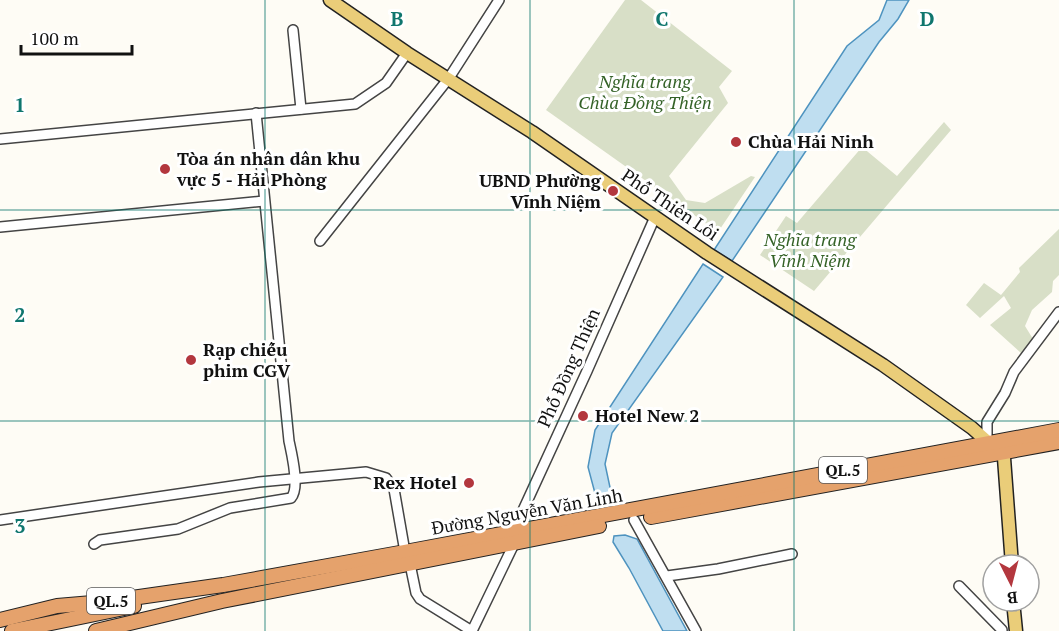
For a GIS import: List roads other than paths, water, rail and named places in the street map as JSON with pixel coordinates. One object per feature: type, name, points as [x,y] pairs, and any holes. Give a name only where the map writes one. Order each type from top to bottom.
[{"type":"highway","name":"Đường Nguyễn Văn Linh","points":[[630,516],[1059,430]]},
{"type":"highway","name":"Đường Nguyễn Văn Linh","points":[[96,631],[408,558],[599,521],[1059,442]]},
{"type":"highway","name":"Đường Nguyễn Văn Linh","points":[[1,621],[57,606],[104,602],[408,558]]},
{"type":"highway","name":"QL.5","points":[[12,631],[173,598],[223,585]]},
{"type":"highway","name":"QL.5","points":[[51,631],[175,606],[222,601]]},
{"type":"main road","name":"Phố Thiên Lôi","points":[[330,0],[407,53],[532,132],[707,253],[883,365],[972,428],[999,452]]},
{"type":"main road","points":[[999,452],[1004,458],[1011,553]]},
{"type":"main road","points":[[1014,613],[1016,631]]},
{"type":"street","points":[[320,241],[449,78],[500,0]]},
{"type":"street","points":[[293,30],[301,108]]},
{"type":"street","points":[[0,140],[355,104],[386,83],[407,53]]},
{"type":"street","points":[[94,544],[100,540],[178,529],[230,508],[291,498],[294,494],[296,478],[289,441],[256,114]]},
{"type":"street","points":[[0,227],[264,201]]},
{"type":"street","name":"Phố Đồng Thiện","points":[[472,631],[655,217]]},
{"type":"street","points":[[987,443],[987,422],[1005,393],[1014,372],[1059,312]]},
{"type":"street","points":[[0,520],[296,478],[366,472],[386,478],[393,489],[416,593],[420,599],[472,631]]},
{"type":"street","points":[[630,516],[667,576],[696,631]]},
{"type":"street","points":[[667,576],[718,569],[792,554]]},
{"type":"street","points":[[959,586],[1002,630]]},
{"type":"water","points":[[887,0],[909,0],[732,261],[714,250],[847,46],[879,20]]},
{"type":"water","points":[[703,264],[723,277],[612,433],[605,464],[611,492],[596,497],[588,467],[595,430]]},
{"type":"water","points":[[625,535],[637,539],[687,631],[663,631],[613,542],[614,536]]},
{"type":"place","name":"Chùa Hải Ninh","points":[[736,142]]},
{"type":"place","name":"Tòa án nhân dân khu vực 5 - Hải Phòng","points":[[165,169]]},
{"type":"place","name":"UBND Phường Vĩnh Niệm","points":[[613,191]]},
{"type":"place","name":"Rạp chiếu phim CGV","points":[[191,360]]},
{"type":"place","name":"Hotel New 2","points":[[583,416]]},
{"type":"place","name":"Rex Hotel","points":[[469,483]]},
{"type":"park label","name":"Nghĩa trang Chùa Đồng Thiện","points":[[645,92]]},
{"type":"park label","name":"Nghĩa trang Vĩnh Niệm","points":[[810,250]]}]
